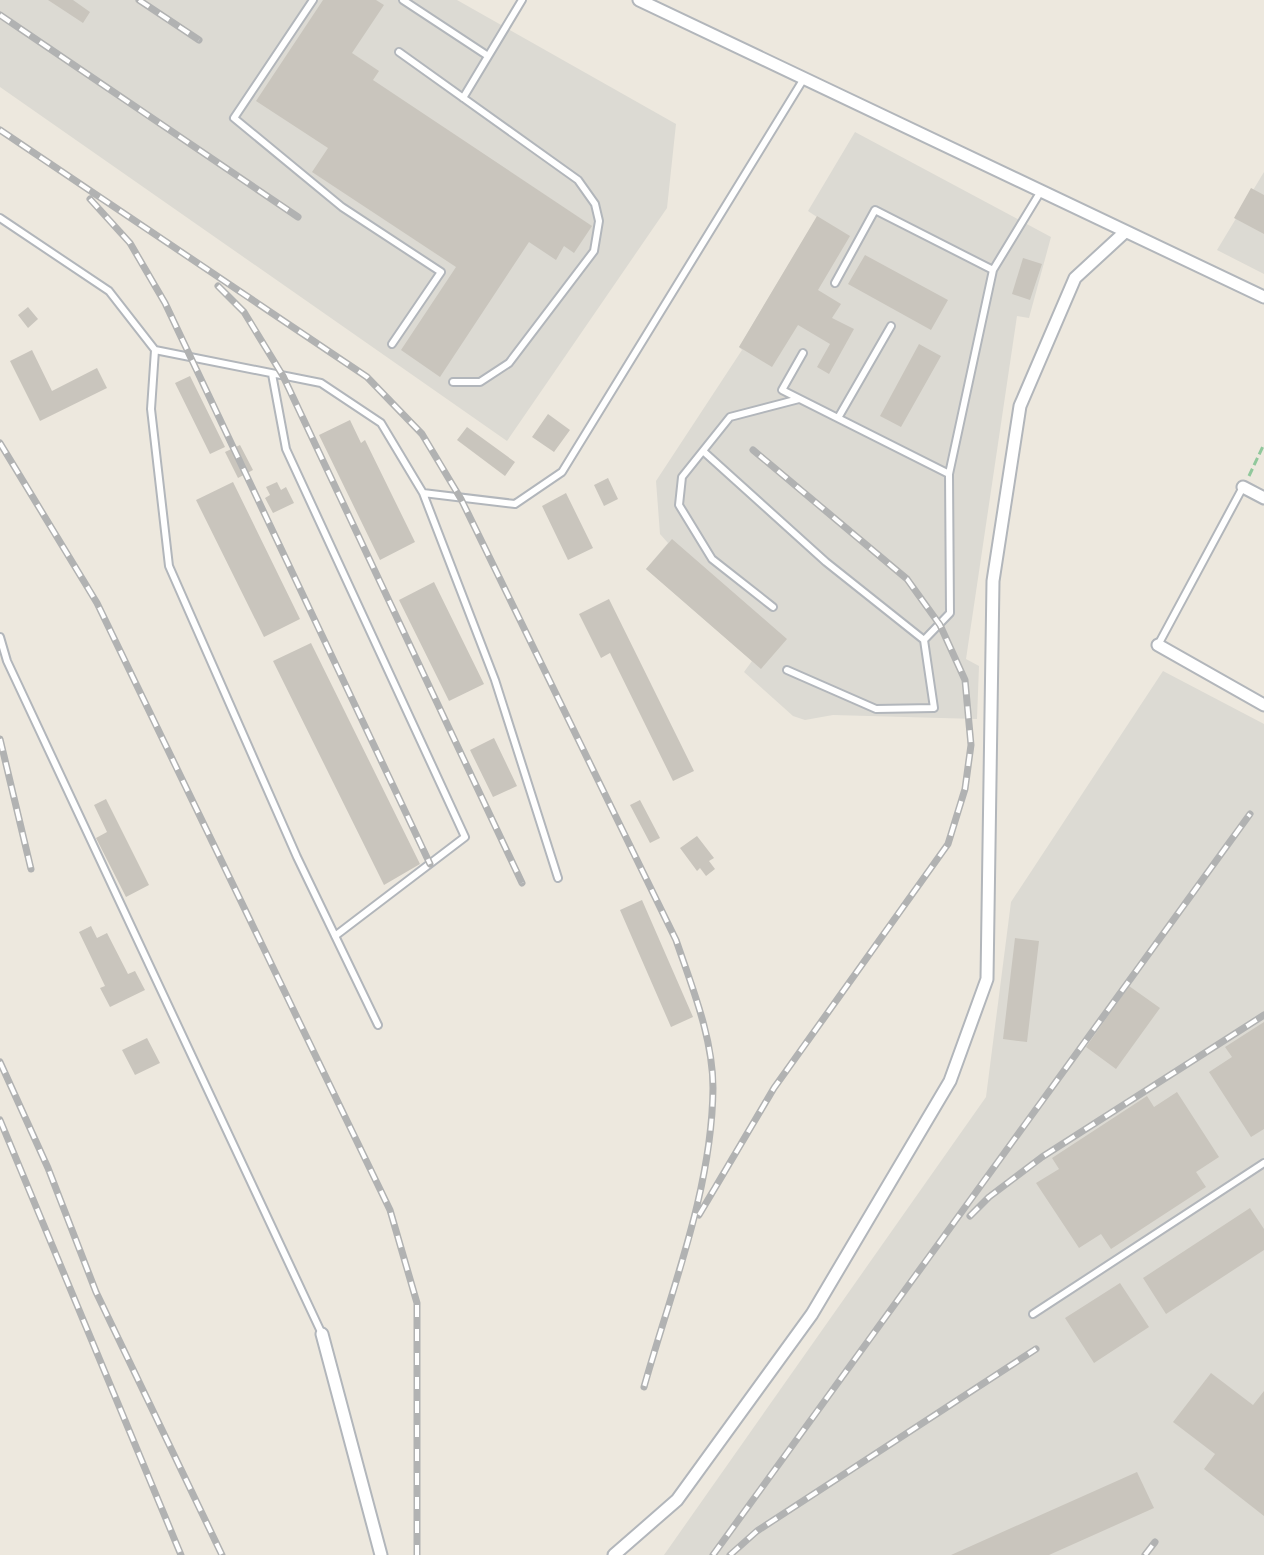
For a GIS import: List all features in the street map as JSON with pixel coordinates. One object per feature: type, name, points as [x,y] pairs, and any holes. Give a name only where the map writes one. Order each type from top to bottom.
[{"type":"street","points":[[639,0],[1264,297]]},
{"type":"street","points":[[614,1555],[677,1500],[812,1314],[950,1081],[987,979],[993,581],[1020,406],[1075,278],[1125,232]]},
{"type":"street","points":[[1243,487],[1264,498]]},
{"type":"street","points":[[1158,645],[1264,705]]},
{"type":"street","points":[[322,1334],[381,1555]]},
{"type":"lane","points":[[313,0],[234,118],[342,207],[441,272],[392,344]]},
{"type":"lane","points":[[403,0],[488,56]]},
{"type":"lane","points":[[463,98],[522,0]]},
{"type":"lane","points":[[399,52],[578,180],[595,204],[599,221],[594,251],[509,363],[480,382],[453,382]]},
{"type":"lane","points":[[423,493],[515,504],[562,472],[803,80]]},
{"type":"lane","points":[[924,640],[950,613],[949,474],[993,270],[1041,191]]},
{"type":"lane","points":[[835,283],[875,210],[993,270]]},
{"type":"lane","points":[[0,218],[109,291],[155,350],[321,383],[381,423],[423,493],[495,680],[558,878]]},
{"type":"lane","points":[[838,418],[891,326]]},
{"type":"lane","points":[[155,350],[151,409],[169,566],[378,1025]]},
{"type":"lane","points":[[803,353],[782,390],[949,474]]},
{"type":"lane","points":[[272,374],[286,449],[465,837],[335,936]]},
{"type":"lane","points":[[773,607],[712,559],[679,505],[682,477],[730,417],[799,399]]},
{"type":"lane","points":[[703,451],[826,562],[924,640],[934,708],[876,709],[787,670]]},
{"type":"lane","points":[[1158,645],[1243,487]]},
{"type":"lane","points":[[0,637],[7,661],[322,1334]]},
{"type":"lane","points":[[1033,1314],[1264,1163]]},
{"type":"path","points":[[1243,487],[1264,444]]},
{"type":"shaded area","points":[[0,0],[457,0],[676,124],[667,208],[507,441],[0,87]]},
{"type":"shaded area","points":[[855,132],[1051,237],[1029,318],[1017,316],[966,659],[979,666],[977,719],[833,715],[805,720],[793,716],[744,672],[752,661],[646,569],[668,543],[660,534],[656,481],[742,350],[739,347],[817,217],[808,211]]},
{"type":"shaded area","points":[[1264,172],[1264,274],[1217,250]]},
{"type":"shaded area","points":[[1163,671],[1264,724],[1264,1555],[664,1555],[986,1097],[1011,902]]},
{"type":"building","points":[[48,0],[73,0],[90,12],[83,23]]},
{"type":"building","points":[[323,0],[376,0],[384,5],[352,53],[379,71],[373,80],[592,226],[574,253],[564,246],[556,260],[529,242],[440,377],[401,350],[456,267],[312,172],[328,148],[256,101]]},
{"type":"building","points":[[1251,188],[1264,195],[1264,234],[1234,218]]},
{"type":"building","points":[[817,216],[850,236],[818,290],[841,304],[832,318],[854,329],[829,374],[817,367],[830,344],[798,325],[772,367],[739,347]]},
{"type":"building","points":[[865,255],[948,300],[931,330],[848,284]]},
{"type":"building","points":[[1023,258],[1042,264],[1030,300],[1012,294]]},
{"type":"building","points":[[28,307],[38,319],[28,328],[18,315]]},
{"type":"building","points":[[919,344],[941,356],[901,427],[880,416]]},
{"type":"building","points":[[32,350],[52,391],[97,368],[107,388],[40,421],[10,361]]},
{"type":"building","points":[[190,376],[225,447],[210,454],[175,383]]},
{"type":"building","points":[[548,414],[570,430],[554,452],[532,437]]},
{"type":"building","points":[[350,420],[361,443],[365,440],[415,542],[380,560],[319,435]]},
{"type":"building","points":[[467,427],[515,462],[505,476],[457,440]]},
{"type":"building","points":[[240,445],[253,470],[238,478],[225,452]]},
{"type":"building","points":[[608,478],[618,499],[604,506],[594,485]]},
{"type":"building","points":[[233,482],[300,619],[264,637],[196,500]]},
{"type":"building","points":[[277,482],[281,490],[286,487],[294,503],[273,513],[265,498],[270,495],[266,487]]},
{"type":"building","points":[[566,493],[593,548],[568,560],[542,506]]},
{"type":"building","points":[[672,539],[787,639],[761,669],[646,569]]},
{"type":"building","points":[[434,582],[484,684],[449,701],[399,600]]},
{"type":"building","points":[[609,599],[694,771],[673,781],[610,653],[601,658],[579,614]]},
{"type":"building","points":[[311,643],[420,864],[384,885],[273,661]]},
{"type":"building","points":[[494,738],[517,786],[493,797],[470,750]]},
{"type":"building","points":[[106,799],[149,885],[126,897],[96,838],[107,832],[94,805]]},
{"type":"building","points":[[640,800],[660,838],[650,843],[630,805]]},
{"type":"building","points":[[697,836],[714,858],[709,861],[715,869],[706,876],[700,868],[697,871],[680,848]]},
{"type":"building","points":[[642,900],[693,1017],[671,1027],[620,910]]},
{"type":"building","points":[[91,926],[97,938],[107,933],[128,974],[135,971],[145,990],[110,1007],[100,988],[105,986],[79,932]]},
{"type":"building","points":[[1015,938],[1039,941],[1027,1042],[1003,1039]]},
{"type":"building","points":[[1129,986],[1160,1008],[1116,1069],[1086,1047]]},
{"type":"building","points":[[1264,1022],[1264,1129],[1251,1137],[1209,1072],[1232,1057],[1225,1047]]},
{"type":"building","points":[[147,1038],[160,1063],[135,1075],[122,1050]]},
{"type":"building","points":[[1177,1092],[1219,1157],[1196,1172],[1206,1187],[1111,1249],[1101,1234],[1079,1248],[1036,1183],[1059,1169],[1052,1158],[1147,1096],[1154,1107]]},
{"type":"building","points":[[1250,1208],[1264,1229],[1264,1250],[1166,1314],[1143,1278]]},
{"type":"building","points":[[1120,1283],[1149,1327],[1094,1363],[1065,1318]]},
{"type":"building","points":[[1211,1373],[1253,1405],[1264,1391],[1264,1516],[1204,1469],[1215,1454],[1173,1422]]},
{"type":"building","points":[[1137,1472],[1154,1508],[1049,1555],[951,1555]]},
{"type":"railway","points":[[139,0],[199,40]]},
{"type":"railway","points":[[0,15],[298,217]]},
{"type":"railway","points":[[0,130],[367,377],[422,434],[461,499],[676,940],[709,1050],[713,1088],[706,1164],[688,1240],[644,1387]]},
{"type":"railway","points":[[90,199],[130,243],[165,303],[430,864]]},
{"type":"railway","points":[[218,286],[244,312],[283,376],[522,883]]},
{"type":"railway","points":[[0,443],[97,603],[390,1210],[417,1303],[417,1555]]},
{"type":"railway","points":[[699,1215],[774,1088],[948,844],[965,789],[971,745],[965,680],[940,625],[907,579],[753,450]]},
{"type":"railway","points":[[0,739],[31,869]]},
{"type":"railway","points":[[713,1555],[1250,814]]},
{"type":"railway","points":[[970,1216],[989,1197],[1042,1157],[1264,1015]]},
{"type":"railway","points":[[0,1062],[48,1168],[96,1292],[222,1555]]},
{"type":"railway","points":[[0,1120],[181,1555]]},
{"type":"railway","points":[[730,1555],[757,1531],[1036,1349]]},
{"type":"railway","points":[[1145,1555],[1155,1542]]}]
